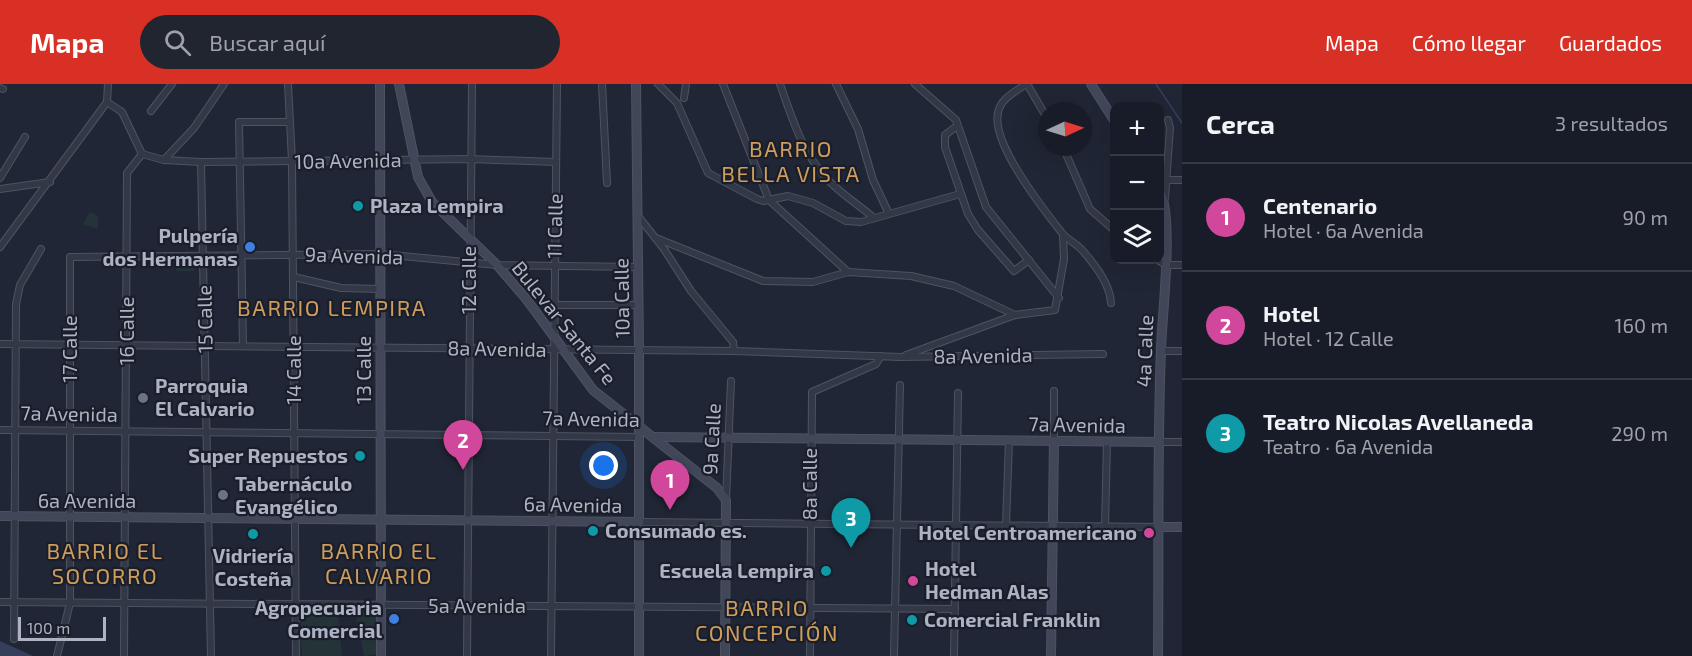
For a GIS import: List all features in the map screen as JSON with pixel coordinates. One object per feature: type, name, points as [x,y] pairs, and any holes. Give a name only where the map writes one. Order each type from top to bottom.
[{"type":"street","points":[[0,248],[107,102],[108,84]]},
{"type":"street","points":[[151,111],[172,84]]},
{"type":"street","points":[[164,160],[194,128],[224,84]]},
{"type":"street","name":"14 Calle","points":[[288,84],[294,277],[296,656]]},
{"type":"street","name":"13 Calle","points":[[380,84],[381,656]]},
{"type":"street","name":"Bulevar Santa Fe","points":[[399,84],[418,177],[432,202],[496,266],[554,335],[559,350],[593,390],[717,488],[726,500]]},
{"type":"street","name":"12 Calle","points":[[467,656],[472,84]]},
{"type":"street","name":"11 Calle","points":[[554,335],[557,84]]},
{"type":"street","points":[[602,84],[607,183]]},
{"type":"street","name":"10a Calle","points":[[636,84],[639,305],[639,656]]},
{"type":"street","points":[[658,84],[677,102],[708,173],[757,199],[769,200],[782,196],[806,200],[850,222],[874,218],[960,194]]},
{"type":"street","points":[[684,98],[686,84]]},
{"type":"street","points":[[723,84],[769,200],[848,272]]},
{"type":"street","points":[[780,84],[796,130],[826,178],[874,218]]},
{"type":"street","points":[[836,84],[858,129],[873,180],[889,214]]},
{"type":"street","points":[[915,84],[925,95],[953,114],[986,207],[1059,298]]},
{"type":"street","points":[[1038,103],[1027,84],[1004,100],[998,111],[1002,141],[1015,166],[1063,235],[1082,250],[1108,286],[1111,303]]},
{"type":"street","points":[[1091,84],[1110,114]]},
{"type":"street","points":[[107,102],[122,112],[141,154]]},
{"type":"street","name":"4a Calle","points":[[1164,221],[1164,180],[1170,129],[1168,120]]},
{"type":"street","points":[[243,346],[239,122],[289,122]]},
{"type":"street","points":[[957,126],[944,137],[960,194],[978,230],[1014,271],[1029,260]]},
{"type":"street","points":[[0,178],[25,137]]},
{"type":"street","name":"10a Avenida","points":[[141,154],[164,160],[201,162],[470,159],[556,162]]},
{"type":"street","name":"16 Calle","points":[[124,656],[127,173],[141,154]]},
{"type":"street","points":[[1067,156],[1089,209],[1110,227]]},
{"type":"street","name":"15 Calle","points":[[201,162],[211,656]]},
{"type":"street","points":[[1164,180],[1182,180]]},
{"type":"street","points":[[0,189],[50,182]]},
{"type":"street","points":[[637,215],[656,238],[690,291],[733,342],[734,351]]},
{"type":"street","points":[[901,357],[1015,315],[1055,310],[1059,298],[1064,259],[1063,235]]},
{"type":"street","points":[[656,238],[763,281],[813,282],[848,272],[925,278],[963,290],[1015,315]]},
{"type":"street","points":[[14,639],[13,430],[16,293],[28,267],[41,249]]},
{"type":"street","name":"9a Avenida","points":[[70,257],[381,254],[496,266],[554,264],[638,267]]},
{"type":"street","name":"17 Calle","points":[[57,656],[70,603],[70,257]]},
{"type":"street","points":[[1164,262],[1182,265]]},
{"type":"street","name":"4a Calle","points":[[1158,656],[1162,264]]},
{"type":"street","points":[[294,277],[341,288],[381,289]]},
{"type":"street","points":[[554,305],[639,305]]},
{"type":"street","name":"8a Avenida","points":[[0,344],[734,351],[901,357],[1103,354]]},
{"type":"street","points":[[551,656],[552,434],[559,350]]},
{"type":"street","points":[[1161,351],[1182,351]]},
{"type":"street","name":"8a Calle","points":[[810,656],[812,392],[876,364],[881,356]]},
{"type":"street","name":"9a Calle","points":[[726,500],[731,381]]},
{"type":"street","points":[[894,656],[900,385]]},
{"type":"street","points":[[1051,656],[1054,391]]},
{"type":"street","points":[[954,656],[958,393]]},
{"type":"street","name":"7a Avenida","points":[[0,430],[1182,442]]},
{"type":"street","points":[[1006,525],[1009,440]]},
{"type":"street","points":[[1105,526],[1107,442]]},
{"type":"street","points":[[725,656],[726,500]]},
{"type":"street","name":"6a Avenida","points":[[0,516],[1182,527]]},
{"type":"street","name":"5a Avenida","points":[[0,602],[124,605],[955,609]]},
{"type":"shaded area","points":[[90,212],[98,216],[98,229],[83,224]]},
{"type":"shaded area","points":[[176,261],[194,261],[194,271],[176,271]]},
{"type":"shaded area","points":[[338,610],[342,656],[302,656],[298,611]]},
{"type":"shaded area","points":[[355,611],[379,611],[378,654],[364,656]]},
{"type":"water","points":[[0,641],[33,656],[0,656]]},
{"type":"waterway","points":[[1156,84],[1182,123]]},
{"type":"place","name":"Plaza Lempira","points":[[358,206]]},
{"type":"place","name":"Pulpería dos Hermanas","points":[[250,247]]},
{"type":"place","name":"Parroquia El Calvario","points":[[143,398]]},
{"type":"place","name":"Super Repuestos","points":[[360,456]]},
{"type":"place","name":"Hotel","points":[[463,470]]},
{"type":"place","name":"Tabernáculo Evangélico","points":[[223,495]]},
{"type":"place","name":"Centenario","points":[[670,510]]},
{"type":"place","name":"Consumado es.","points":[[593,531]]},
{"type":"place","name":"Hotel Centroamericano","points":[[1149,533]]},
{"type":"place","name":"Vidriería Costeña","points":[[253,534]]},
{"type":"place","name":"Teatro Nicolas Avellaneda","points":[[851,548]]},
{"type":"place","name":"Escuela Lempira","points":[[826,571]]},
{"type":"place","name":"Hotel Hedman Alas","points":[[913,581]]},
{"type":"place","name":"Agropecuaria Comercial","points":[[394,619]]},
{"type":"place","name":"Comercial Franklin","points":[[912,620]]},
{"type":"district","name":"BARRIO BELLA VISTA","points":[[791,162]]},
{"type":"district","name":"BARRIO LEMPIRA","points":[[332,308]]},
{"type":"district","name":"BARRIO EL SOCORRO","points":[[105,564]]},
{"type":"district","name":"BARRIO EL CALVARIO","points":[[379,564]]},
{"type":"district","name":"BARRIO CONCEPCIÓN","points":[[767,620]]}]
